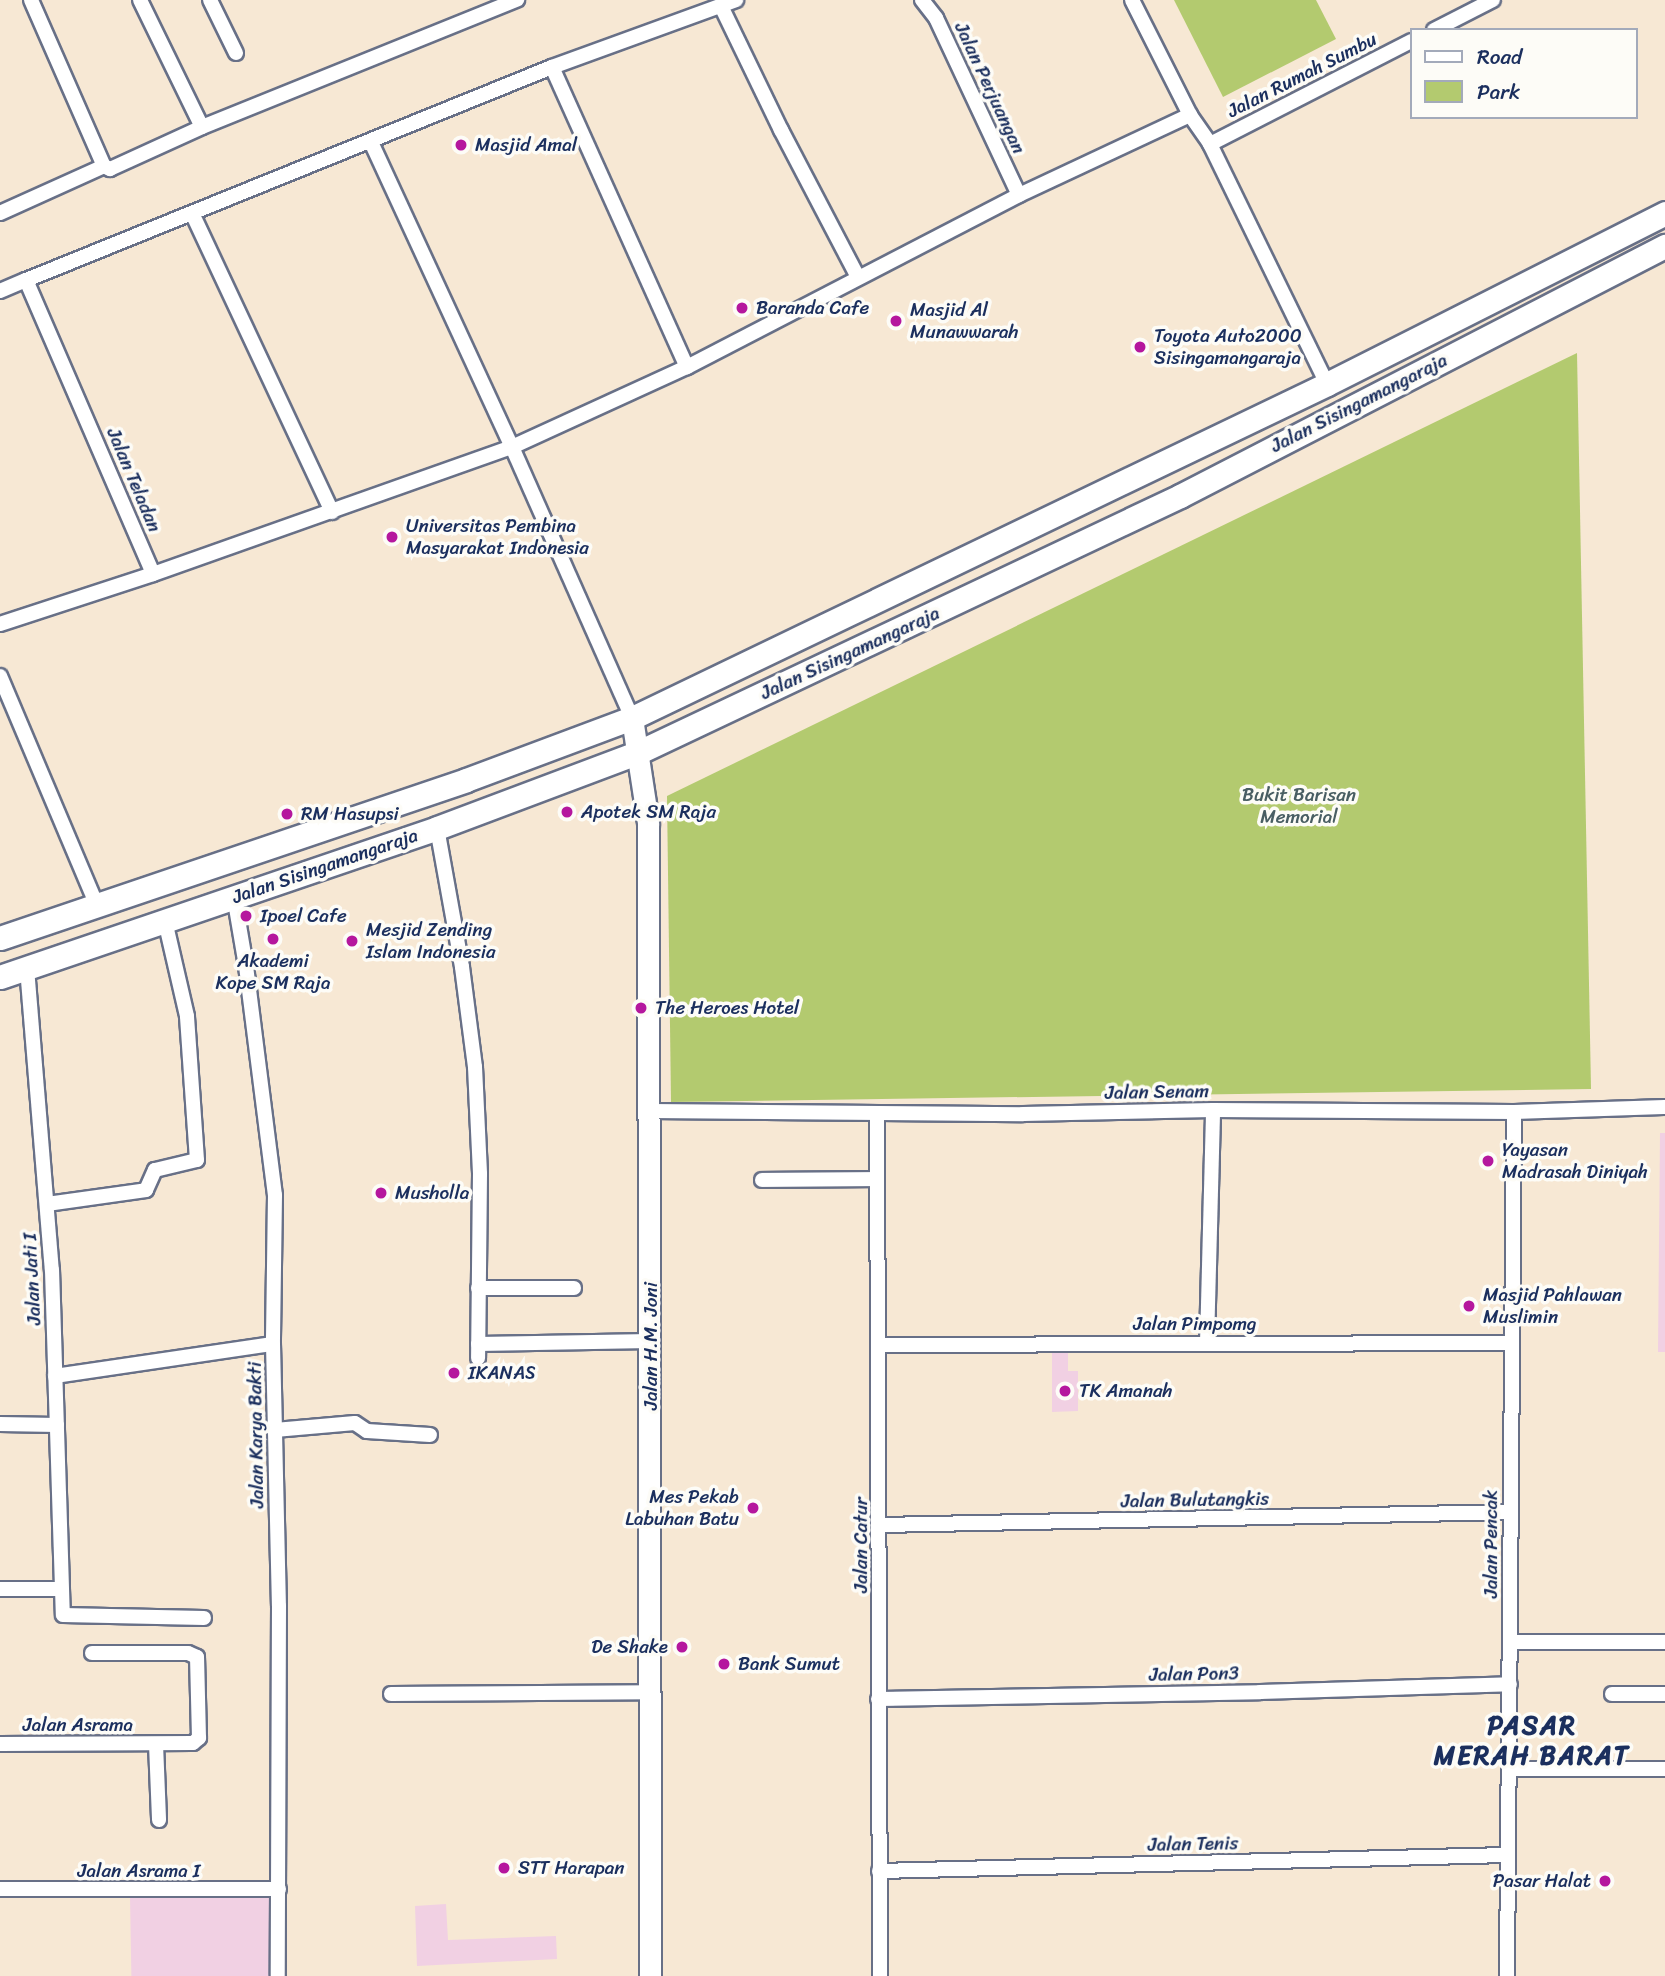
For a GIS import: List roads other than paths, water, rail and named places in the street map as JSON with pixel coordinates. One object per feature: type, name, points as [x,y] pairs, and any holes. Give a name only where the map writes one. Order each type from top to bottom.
[{"type":"main road","name":"Jalan Sisingamangaraja","points":[[0,938],[96,903],[466,780],[632,718],[1327,384],[1665,213]]},
{"type":"main road","name":"Jalan Sisingamangaraja","points":[[0,977],[438,828],[639,752],[1180,496],[1665,246]]},
{"type":"main road","points":[[1327,384],[1342,411]]},
{"type":"main road","points":[[1016,534],[1032,565]]},
{"type":"street","points":[[31,0],[104,166]]},
{"type":"street","points":[[210,0],[236,53]]},
{"type":"street","points":[[0,213],[104,166],[114,169],[202,127],[488,6],[517,0]]},
{"type":"street","points":[[0,291],[193,215],[306,166],[552,67],[736,0]]},
{"type":"street","name":"Jalan Perjuangan","points":[[922,0],[936,18],[1019,195]]},
{"type":"street","points":[[1132,0],[1190,115],[1210,144],[1327,384]]},
{"type":"street","points":[[1438,28],[1493,0]]},
{"type":"street","points":[[145,2],[202,127]]},
{"type":"street","points":[[721,6],[781,130],[858,277]]},
{"type":"street","name":"Jalan Rumah Sumbu","points":[[1210,144],[1410,42]]},
{"type":"street","points":[[552,67],[687,368]]},
{"type":"street","points":[[0,624],[153,575],[512,447],[687,368],[1019,195],[1190,115]]},
{"type":"street","points":[[371,142],[512,447],[632,718]]},
{"type":"street","points":[[193,215],[332,512]]},
{"type":"street","name":"Jalan Teladan","points":[[26,280],[153,575]]},
{"type":"street","points":[[0,676],[96,903]]},
{"type":"street","name":"Jalan H.M. Joni","points":[[632,718],[648,823],[651,1341],[650,1976]]},
{"type":"street","points":[[438,828],[462,967],[475,1068],[480,1174],[478,1351],[651,1341]]},
{"type":"street","name":"Jalan Karya Bakti","points":[[234,896],[274,1170],[273,1343],[279,1606],[278,1976]]},
{"type":"street","points":[[47,1204],[146,1191],[155,1170],[197,1160],[187,1016],[165,921]]},
{"type":"street","name":"Jalan Jati I","points":[[27,968],[47,1204],[63,1615],[204,1618]]},
{"type":"street","name":"Jalan Senam","points":[[650,1111],[877,1114],[1213,1110],[1514,1112],[1665,1107]]},
{"type":"street","points":[[1207,1343],[1213,1110]]},
{"type":"street","name":"Jalan Pencak","points":[[1507,1976],[1514,1112]]},
{"type":"street","name":"Jalan Catur","points":[[877,1114],[881,1525],[878,1699],[880,1976]]},
{"type":"street","points":[[762,1180],[876,1179]]},
{"type":"street","points":[[478,1288],[574,1288]]},
{"type":"street","points":[[55,1376],[149,1364],[273,1343]]},
{"type":"street","name":"Jalan Pimpomg","points":[[879,1345],[1512,1343]]},
{"type":"street","points":[[275,1430],[355,1423],[367,1431],[430,1435]]},
{"type":"street","points":[[0,1424],[57,1425]]},
{"type":"street","name":"Jalan Bulutangkis","points":[[881,1525],[1510,1512]]},
{"type":"street","points":[[0,1589],[60,1589]]},
{"type":"street","points":[[1510,1642],[1665,1642]]},
{"type":"street","name":"Jalan Asrama","points":[[0,1744],[193,1743],[198,1738],[197,1657],[187,1653],[92,1653]]},
{"type":"street","name":"Jalan Pon3","points":[[878,1699],[1510,1684]]},
{"type":"street","points":[[391,1693],[651,1692]]},
{"type":"street","points":[[1612,1694],[1665,1694]]},
{"type":"street","name":"Jalan Asrama","points":[[156,1744],[159,1820]]},
{"type":"street","points":[[1509,1769],[1665,1769]]},
{"type":"street","name":"Jalan Tenis","points":[[879,1871],[1508,1855]]},
{"type":"street","name":"Jalan Asrama I","points":[[0,1889],[279,1889]]},
{"type":"place","name":"Masjid Amal","points":[[461,145]]},
{"type":"place","name":"Baranda Cafe","points":[[742,308]]},
{"type":"place","name":"Masjid Al Munawwarah","points":[[896,321]]},
{"type":"place","name":"Toyota Auto2000 Sisingamangaraja","points":[[1140,347]]},
{"type":"place","name":"Universitas Pembina Masyarakat Indonesia","points":[[392,537]]},
{"type":"place","name":"Apotek SM Raja","points":[[567,812]]},
{"type":"place","name":"RM Hasupsi","points":[[287,814]]},
{"type":"place","name":"Ipoel Cafe","points":[[246,916]]},
{"type":"place","name":"Akademi Kope SM Raja","points":[[273,939]]},
{"type":"place","name":"Mesjid Zending Islam Indonesia","points":[[352,941]]},
{"type":"place","name":"The Heroes Hotel","points":[[641,1008]]},
{"type":"place","name":"Yayasan Madrasah Diniyah","points":[[1488,1161]]},
{"type":"place","name":"Musholla","points":[[381,1193]]},
{"type":"place","name":"Masjid Pahlawan Muslimin","points":[[1469,1306]]},
{"type":"place","name":"IKANAS","points":[[454,1373]]},
{"type":"place","name":"TK Amanah","points":[[1065,1391]]},
{"type":"place","name":"Mes Pekab Labuhan Batu","points":[[753,1508]]},
{"type":"place","name":"De Shake","points":[[682,1647]]},
{"type":"place","name":"Bank Sumut","points":[[724,1664]]},
{"type":"place","name":"STT Harapan","points":[[504,1868]]},
{"type":"place","name":"Pasar Halat","points":[[1605,1881]]},
{"type":"district","name":"PASAR MERAH BARAT","points":[[1532,1741]]},
{"type":"park label","name":"Bukit Barisan Memorial","points":[[1299,806]]}]
